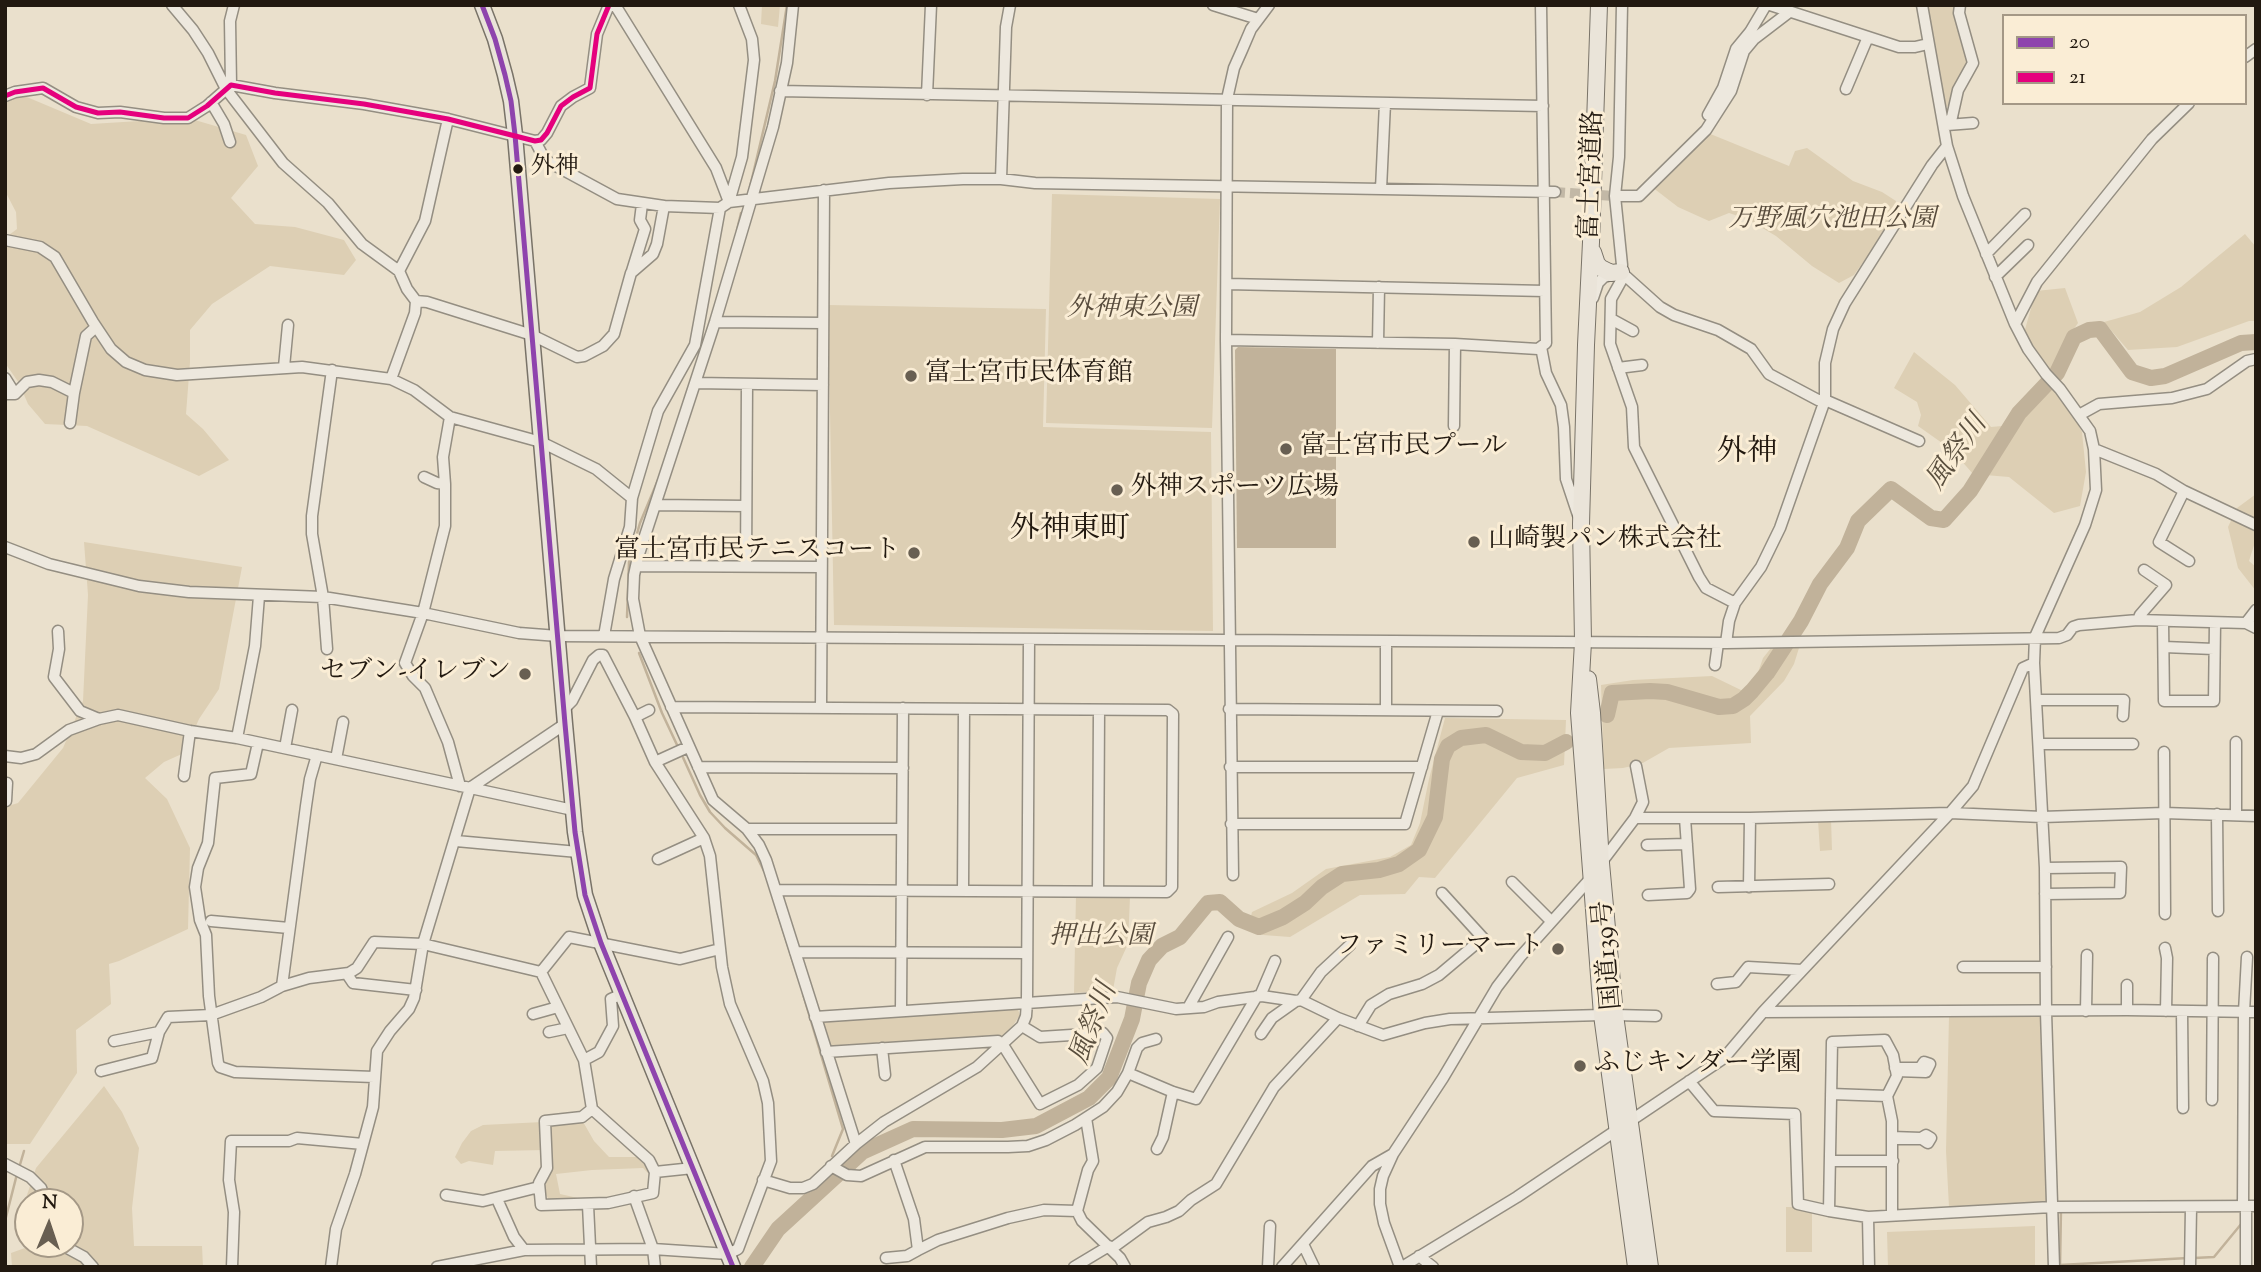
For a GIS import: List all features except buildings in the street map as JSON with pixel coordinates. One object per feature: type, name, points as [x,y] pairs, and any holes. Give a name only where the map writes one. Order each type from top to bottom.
[{"type":"highway","name":"富士宮道路","points":[[1586,345],[1599,5]]},
{"type":"highway","points":[[1591,242],[1597,264],[1611,273],[1621,272]]},
{"type":"highway","name":"国道139号","points":[[1586,345],[1581,524],[1583,642],[1579,713],[1590,879],[1623,1126],[1636,1267]]},
{"type":"highway","name":"国道139号","points":[[1583,642],[1592,713],[1608,1015]]},
{"type":"highway","name":"国道139号","points":[[1623,1126],[1650,1267]]},
{"type":"main road","points":[[482,5],[505,75],[515,135],[564,716],[585,895],[601,943],[730,1261]]},
{"type":"street","points":[[172,5],[201,42],[283,163],[328,203],[362,244],[399,271],[416,301],[415,313],[391,379]]},
{"type":"street","points":[[5,96],[43,88],[76,107],[97,113],[120,112],[164,118],[188,118],[229,87],[230,21],[234,5]]},
{"type":"street","points":[[229,87],[364,104],[448,119],[535,141],[541,140],[561,106],[590,88],[597,34],[609,5]]},
{"type":"street","points":[[615,5],[716,168],[725,205]]},
{"type":"street","points":[[604,636],[614,579],[630,527],[632,499],[658,411],[695,345],[725,205],[742,157],[754,60],[752,39],[739,5]]},
{"type":"street","points":[[793,5],[787,63],[752,200],[646,531],[636,566],[633,599],[640,636],[713,800],[747,830],[759,845],[766,860],[856,1144]]},
{"type":"street","points":[[927,95],[931,5]]},
{"type":"street","points":[[1001,179],[1006,27],[1010,5]]},
{"type":"street","points":[[1213,5],[1258,19]]},
{"type":"street","points":[[1233,876],[1228,640],[1227,99],[1234,68],[1251,29],[1269,5]]},
{"type":"street","points":[[1226,340],[1455,344],[1538,349],[1546,343],[1549,192],[1543,106],[1541,5]]},
{"type":"street","points":[[1622,5],[1619,156],[1615,196],[1621,272],[1620,281],[1611,299],[1610,344],[1632,407],[1634,447],[1706,589],[1735,603]]},
{"type":"street","points":[[1693,143],[1723,88],[1737,49],[1768,5],[1899,47],[1928,44]]},
{"type":"street","points":[[1922,5],[1947,146],[1963,196],[2015,324],[2028,349],[2090,431],[2094,449],[2096,490],[2085,525],[2035,637],[2034,663],[2045,868],[2046,1012],[2054,1267]]},
{"type":"street","points":[[1945,127],[1952,117],[1958,90],[1973,63],[1959,13],[1960,5]]},
{"type":"street","points":[[1615,196],[1639,196],[1706,130],[1731,92],[1744,51],[1754,39],[1788,13]]},
{"type":"street","points":[[1846,89],[1868,37]]},
{"type":"street","points":[[780,91],[1543,106]]},
{"type":"street","points":[[211,103],[224,124],[230,142]]},
{"type":"street","points":[[1381,189],[1385,103]]},
{"type":"street","points":[[2015,324],[2037,282],[2152,139],[2187,105]]},
{"type":"street","points":[[399,271],[425,221],[448,119]]},
{"type":"street","points":[[1945,127],[1973,123]]},
{"type":"street","points":[[535,141],[545,160],[617,199],[664,206],[725,205],[824,190],[929,180],[1001,179],[1035,183],[1549,192]]},
{"type":"street","points":[[1715,665],[1735,603],[1761,567],[1780,528],[1825,400],[1825,363],[1833,329],[1845,303],[1932,165],[1947,146]]},
{"type":"street","points":[[821,708],[824,190]]},
{"type":"street","points":[[416,301],[427,302],[532,335],[578,357],[592,353],[614,334],[645,229],[640,220],[642,204]]},
{"type":"street","points":[[631,273],[653,254],[660,233],[664,206]]},
{"type":"street","points":[[1986,254],[2025,214]]},
{"type":"street","points":[[5,240],[40,247],[55,257],[111,349],[126,362],[145,370],[177,375],[302,367],[391,379],[414,390],[450,417],[541,442],[596,469],[632,499]]},
{"type":"street","points":[[1995,277],[2028,245]]},
{"type":"street","points":[[1621,272],[1660,307],[1674,315],[1718,330],[1751,349],[1769,374],[1818,400],[1825,400],[1919,441]]},
{"type":"street","points":[[1586,345],[1594,291],[1604,277],[1621,272]]},
{"type":"street","points":[[1227,284],[1545,291]]},
{"type":"street","points":[[1378,343],[1379,287]]},
{"type":"street","points":[[1611,319],[1633,331]]},
{"type":"street","points":[[715,322],[823,323]]},
{"type":"street","points":[[284,367],[288,325]]},
{"type":"street","points":[[70,423],[86,336],[96,327]]},
{"type":"street","points":[[1454,426],[1455,344]]},
{"type":"street","points":[[1541,346],[1546,373],[1561,405],[1566,479],[1581,524]]},
{"type":"street","points":[[2079,415],[2099,404],[2172,398],[2207,389],[2247,361],[2256,359]]},
{"type":"street","points":[[1618,368],[1642,365]]},
{"type":"street","points":[[327,649],[312,516],[332,370]]},
{"type":"street","points":[[5,378],[10,394],[27,382],[38,380],[52,382],[74,393]]},
{"type":"street","points":[[695,383],[823,384]]},
{"type":"street","points":[[746,567],[747,384]]},
{"type":"street","points":[[331,1267],[335,1229],[355,1174],[373,1107],[377,1051],[409,1009],[416,989],[423,944],[443,874],[456,841],[465,787],[425,688],[405,663],[423,612],[445,526],[443,457],[450,417]]},
{"type":"street","points":[[2094,449],[2156,474],[2184,491],[2256,525]]},
{"type":"street","points":[[424,477],[445,484]]},
{"type":"street","points":[[2184,491],[2159,541],[2189,561]]},
{"type":"street","points":[[655,505],[746,506]]},
{"type":"street","points":[[630,527],[646,531]]},
{"type":"street","points":[[5,547],[50,564],[139,586],[189,592],[323,597],[423,612],[519,633],[558,636],[1722,643],[2059,638],[2079,625],[2138,620],[2251,626],[2256,610]]},
{"type":"street","points":[[636,566],[821,567]]},
{"type":"street","points":[[2138,620],[2166,585],[2144,569]]},
{"type":"street","points":[[237,738],[256,646],[259,596]]},
{"type":"street","points":[[2164,621],[2164,701],[2214,701],[2215,623]]},
{"type":"street","points":[[58,631],[59,649],[54,677],[80,711],[99,719]]},
{"type":"street","points":[[763,1180],[790,1188],[803,1188],[813,1184],[884,1122],[977,1066],[1022,1026],[1027,1002],[1029,639]]},
{"type":"street","points":[[1386,641],[1386,710]]},
{"type":"street","points":[[2164,647],[2214,649]]},
{"type":"street","points":[[437,1267],[469,1264],[524,1250],[653,1249],[730,1261],[738,1249],[771,1161],[768,1103],[763,1081],[730,1004],[720,949],[710,856],[704,838],[655,762],[603,655],[593,660],[564,716],[465,787]]},
{"type":"street","points":[[1590,879],[1497,987],[1382,1176],[1380,1204],[1384,1223],[1401,1267],[1517,1197],[1724,1058],[1763,1012],[1973,786],[2023,668],[2034,663]]},
{"type":"street","points":[[2036,700],[2124,700],[2123,716]]},
{"type":"street","points":[[671,707],[1168,710],[1173,714],[1172,887],[1167,892],[776,890]]},
{"type":"street","points":[[901,1010],[902,708]]},
{"type":"street","points":[[963,890],[964,709]]},
{"type":"street","points":[[1229,709],[1496,711]]},
{"type":"street","points":[[285,748],[292,710]]},
{"type":"street","points":[[635,717],[649,710]]},
{"type":"street","points":[[1098,891],[1099,710]]},
{"type":"street","points":[[1231,824],[1405,824],[1438,711]]},
{"type":"street","points":[[5,756],[21,758],[36,754],[69,730],[99,719],[118,716],[237,738],[573,810]]},
{"type":"street","points":[[336,759],[343,722]]},
{"type":"street","points":[[184,776],[190,731]]},
{"type":"street","points":[[2236,742],[2236,815]]},
{"type":"street","points":[[258,743],[251,775],[215,778],[208,842],[198,868],[195,887],[206,935],[211,1015],[220,1068],[235,1072],[374,1077]]},
{"type":"street","points":[[2039,744],[2133,744]]},
{"type":"street","points":[[655,762],[688,747]]},
{"type":"street","points":[[2164,752],[2165,914]]},
{"type":"street","points":[[282,986],[310,779],[317,755]]},
{"type":"street","points":[[1230,766],[1422,767]]},
{"type":"street","points":[[1601,863],[1635,818],[1643,802],[1636,766]]},
{"type":"street","points":[[698,767],[903,768]]},
{"type":"street","points":[[5,783],[6,801]]},
{"type":"street","points":[[1635,818],[1950,813],[2042,817],[2164,813],[2256,816]]},
{"type":"street","points":[[2217,814],[2218,911]]},
{"type":"street","points":[[1648,895],[1687,893],[1690,889],[1685,818]]},
{"type":"street","points":[[1749,887],[1750,818]]},
{"type":"street","points":[[747,830],[902,830]]},
{"type":"street","points":[[658,859],[704,838]]},
{"type":"street","points":[[456,841],[578,852]]},
{"type":"street","points":[[1647,845],[1687,845]]},
{"type":"street","points":[[2045,868],[2121,867],[2120,893],[2045,894]]},
{"type":"street","points":[[1513,882],[1552,921]]},
{"type":"street","points":[[1718,887],[1829,884]]},
{"type":"street","points":[[1358,1026],[1371,1005],[1389,994],[1422,984],[1439,975],[1483,938],[1442,893]]},
{"type":"street","points":[[211,921],[289,928]]},
{"type":"street","points":[[541,972],[569,937],[680,959],[720,949]]},
{"type":"street","points":[[1188,1008],[1228,937]]},
{"type":"street","points":[[101,1071],[152,1058],[159,1032],[168,1017],[211,1015],[261,997],[282,986],[309,978],[347,974],[357,968],[374,942],[423,944],[541,972]]},
{"type":"street","points":[[1261,1034],[1272,1018],[1299,1000],[1321,972],[1349,945]]},
{"type":"street","points":[[2165,948],[2166,1010]]},
{"type":"street","points":[[795,952],[1027,953]]},
{"type":"street","points":[[2086,1011],[2087,955]]},
{"type":"street","points":[[2246,1267],[2250,1205],[2238,1168],[2250,1012],[2247,957]]},
{"type":"street","points":[[2212,1100],[2213,958]]},
{"type":"street","points":[[1128,1073],[1196,1099],[1259,996],[1275,961]]},
{"type":"street","points":[[1717,984],[1736,982],[1748,967],[1802,970]]},
{"type":"street","points":[[1963,967],[2046,967]]},
{"type":"street","points":[[541,972],[584,1060],[592,1109],[649,1160],[655,1172],[653,1194],[588,1205],[541,1205],[539,1187],[547,1168],[545,1121],[582,1117],[592,1109]]},
{"type":"street","points":[[347,974],[353,983],[416,989]]},
{"type":"street","points":[[2127,985],[2127,1010]]},
{"type":"street","points":[[584,1060],[599,1052],[613,1026],[611,999],[622,994]]},
{"type":"street","points":[[815,1017],[1117,997],[1175,1009],[1259,996],[1299,1000],[1383,1035],[1425,1023],[1478,1017],[1656,1016]]},
{"type":"street","points":[[533,1014],[558,1007]]},
{"type":"street","points":[[2182,1011],[2183,1108]]},
{"type":"street","points":[[1763,1012],[2250,1012]]},
{"type":"street","points":[[1074,1267],[1110,1248],[1148,1222],[1179,1211],[1216,1184],[1274,1087],[1338,1018]]},
{"type":"street","points":[[826,1052],[998,1041],[1040,1104],[1078,1085],[1097,1068],[1107,1038],[1103,1033],[1040,1037],[1022,1026]]},
{"type":"street","points":[[549,1032],[568,1028]]},
{"type":"street","points":[[114,1041],[159,1032]]},
{"type":"street","points":[[832,1167],[847,1175],[861,1176],[933,1145],[1028,1146],[1046,1140],[1103,1107],[1117,1092],[1128,1073],[1137,1048],[1142,1043],[1156,1039]]},
{"type":"street","points":[[1829,1211],[1832,1042],[1885,1040],[1894,1055],[1896,1069],[1896,1076],[1887,1096],[1893,1161],[1892,1215]]},
{"type":"street","points":[[883,1048],[885,1075]]},
{"type":"street","points":[[1689,1081],[1714,1111],[1795,1114],[1798,1204],[1829,1211],[1868,1217],[2052,1207],[2191,1208],[2250,1205]]},
{"type":"street","points":[[1157,1149],[1163,1136],[1173,1092]]},
{"type":"street","points":[[1831,1094],[1887,1096]]},
{"type":"street","points":[[1086,1118],[1093,1161],[1077,1211],[1082,1221],[1120,1258],[1125,1267]]},
{"type":"street","points":[[232,1267],[234,1212],[229,1180],[231,1141],[289,1141],[297,1138],[363,1144]]},
{"type":"street","points":[[1283,1267],[1372,1166],[1393,1154]]},
{"type":"street","points":[[894,1160],[914,1219],[918,1250]]},
{"type":"street","points":[[1830,1161],[1893,1161]]},
{"type":"street","points":[[5,1164],[41,1188]]},
{"type":"street","points":[[655,1172],[693,1168]]},
{"type":"street","points":[[446,1195],[483,1201],[539,1187]]},
{"type":"street","points":[[634,1196],[653,1249],[655,1267]]},
{"type":"street","points":[[497,1199],[514,1237],[524,1250]]},
{"type":"street","points":[[588,1205],[591,1267]]},
{"type":"street","points":[[2190,1267],[2191,1208]]},
{"type":"street","points":[[887,1258],[909,1261],[918,1250],[939,1240],[1008,1218],[1044,1210],[1077,1211]]},
{"type":"street","points":[[1868,1217],[1868,1267]]},
{"type":"street","points":[[1268,1267],[1270,1226]]},
{"type":"street","points":[[1303,1244],[1314,1267]]},
{"type":"street","points":[[1419,1256],[1433,1267]]},
{"type":"green space","points":[[762,5],[780,5],[778,27],[761,24]]},
{"type":"green space","points":[[1928,5],[1956,5],[1969,62],[1949,106],[1944,107]]},
{"type":"green space","points":[[15,92],[91,124],[188,118],[246,135],[258,166],[231,198],[255,224],[295,227],[344,240],[356,260],[344,275],[270,266],[212,304],[190,330],[186,414],[203,429],[229,460],[199,476],[87,426],[45,424],[28,404],[19,383],[5,363],[5,238],[17,229],[16,212],[5,191],[5,98]]},
{"type":"green space","name":"万野風穴池田公園","points":[[1708,133],[1789,166],[1795,151],[1807,148],[1853,181],[1882,192],[1896,201],[1893,220],[1854,275],[1839,283],[1812,266],[1776,236],[1747,219],[1729,213],[1709,221],[1678,207],[1652,187]]},
{"type":"green space","name":"外神東公園","points":[[1052,194],[1220,199],[1212,428],[1046,423]]},
{"type":"green space","points":[[2245,234],[2256,247],[2256,321],[2249,321],[2177,347],[2128,350],[2104,322],[2140,312],[2181,287]]},
{"type":"green space","points":[[2065,288],[2078,323],[2063,345],[2060,388],[2082,432],[2086,472],[2080,506],[2054,513],[2009,477],[1973,474],[1952,450],[1918,426],[1921,415],[1917,402],[1894,388],[1914,352],[1955,385],[1991,427],[2013,425],[2043,388],[2040,366],[2024,333],[2036,291]]},
{"type":"green space","points":[[828,305],[1046,309],[1043,427],[1211,432],[1213,631],[834,625]]},
{"type":"green space","points":[[2256,494],[2256,539],[2249,561],[2256,567],[2256,591],[2238,568],[2228,527],[2237,508]]},
{"type":"green space","points":[[84,542],[242,567],[219,689],[199,719],[184,753],[164,762],[145,778],[167,799],[190,848],[188,929],[109,964],[111,1004],[76,1030],[77,1073],[30,1144],[5,1144],[5,807],[18,803],[63,748],[83,701],[88,595]]},
{"type":"green space","points":[[1771,648],[1799,648],[1784,681],[1750,716],[1751,743],[1669,748],[1641,764],[1604,769],[1601,685],[1633,680],[1712,676],[1743,691],[1755,681],[1763,658]]},
{"type":"green space","points":[[1445,718],[1566,720],[1564,765],[1517,778],[1435,878],[1419,877],[1405,894],[1360,895],[1290,937],[1263,935],[1248,929],[1252,912],[1292,893],[1326,869],[1390,857],[1411,845],[1420,823]]},
{"type":"green space","points":[[1831,819],[1832,850],[1820,851],[1818,820]]},
{"type":"green space","name":"押出公園","points":[[1076,895],[1130,897],[1128,944],[1117,968],[1113,990],[1074,993]]},
{"type":"green space","points":[[1017,1007],[1020,1015],[1006,1036],[830,1048],[821,1020]]},
{"type":"green space","points":[[1949,1016],[2040,1017],[2046,1202],[1949,1207],[1946,1151]]},
{"type":"green space","points":[[104,1086],[122,1112],[139,1148],[132,1208],[134,1246],[202,1246],[203,1267],[12,1267],[11,1253],[14,1252],[14,1258],[84,1258],[84,1188],[29,1188],[36,1168]]},
{"type":"green space","points":[[582,1120],[594,1141],[609,1157],[643,1157],[652,1177],[643,1168],[556,1174],[560,1194],[578,1198],[583,1203],[550,1201],[541,1188],[552,1165],[545,1150],[495,1151],[493,1165],[469,1161],[461,1164],[455,1157],[471,1131],[483,1125]]},
{"type":"green space","points":[[1786,1207],[1812,1211],[1812,1252],[1786,1252]]},
{"type":"green space","points":[[2035,1226],[2035,1267],[1888,1267],[1887,1232]]},
{"type":"shaded area","name":"富士宮市民プール","points":[[1238,347],[1336,349],[1336,548],[1237,548],[1235,350]]},
{"type":"waterway","points":[[750,187],[775,81],[787,5]]},
{"type":"waterway","points":[[737,230],[741,213]]},
{"type":"waterway","name":"風祭川","points":[[1607,715],[1612,693],[1667,692],[1719,707],[1733,706],[1744,699],[1767,673],[1801,621],[1820,584],[1847,548],[1858,521],[1891,489],[1931,518],[1944,520],[1970,491],[2019,413],[2057,373],[2074,337],[2089,330],[2100,329],[2132,372],[2151,378],[2165,376],[2241,343],[2256,342]]},
{"type":"waterway","points":[[627,617],[629,562],[640,523],[658,480]]},
{"type":"waterway","points":[[639,653],[678,747]]},
{"type":"waterway","name":"風祭川","points":[[752,1267],[778,1229],[862,1152],[913,1129],[1002,1130],[1036,1126],[1089,1098],[1109,1078],[1132,1019],[1139,983],[1149,960],[1162,946],[1180,937],[1208,903],[1220,902],[1239,919],[1259,927],[1283,917],[1305,903],[1322,887],[1342,874],[1379,870],[1399,864],[1419,850],[1435,817],[1442,759],[1448,746],[1461,738],[1486,735],[1521,752],[1545,753],[1566,742]]},
{"type":"waterway","points":[[681,753],[710,812],[756,855],[764,871]]},
{"type":"waterway","points":[[777,911],[796,971]]},
{"type":"waterway","points":[[803,994],[843,1129],[832,1156]]},
{"type":"waterway","points":[[19,1168],[24,1151]]},
{"type":"waterway","points":[[5,1221],[17,1174]]},
{"type":"waterway","name":"風祭川","points":[[828,1184],[830,1174]]},
{"type":"waterway","points":[[2060,1267],[2061,1209]]},
{"type":"waterway","points":[[2194,1258],[2214,1257],[2242,1223]]},
{"type":"waterway","points":[[2060,1265],[2188,1258]]},
{"type":"tunnel","points":[[1555,192],[1615,196]]},
{"type":"transit line","name":"20","points":[[482,5],[505,75],[515,135],[565,724],[575,832],[585,895],[601,943],[733,1267]]},
{"type":"transit line","name":"21","points":[[5,96],[43,88],[76,107],[98,113],[120,112],[164,118],[188,118],[231,85],[448,119],[535,141],[541,140],[547,133],[561,106],[590,88],[597,34],[609,5]]},
{"type":"place","name":"外神","points":[[518,169]]},
{"type":"place","name":"富士宮市民体育館","points":[[911,376]]},
{"type":"place","name":"富士宮市民プール","points":[[1286,449]]},
{"type":"place","name":"外神スポーツ広場","points":[[1117,490]]},
{"type":"place","name":"山崎製パン株式会社","points":[[1474,542]]},
{"type":"place","name":"富士宮市民テニスコート","points":[[914,553]]},
{"type":"place","name":"セブン-イレブン","points":[[525,674]]},
{"type":"place","name":"ファミリーマート","points":[[1558,949]]},
{"type":"place","name":"ふじキンダー学園","points":[[1580,1066]]},
{"type":"district","name":"外神","points":[[1747,455]]},
{"type":"district","name":"外神東町","points":[[1070,532]]}]
